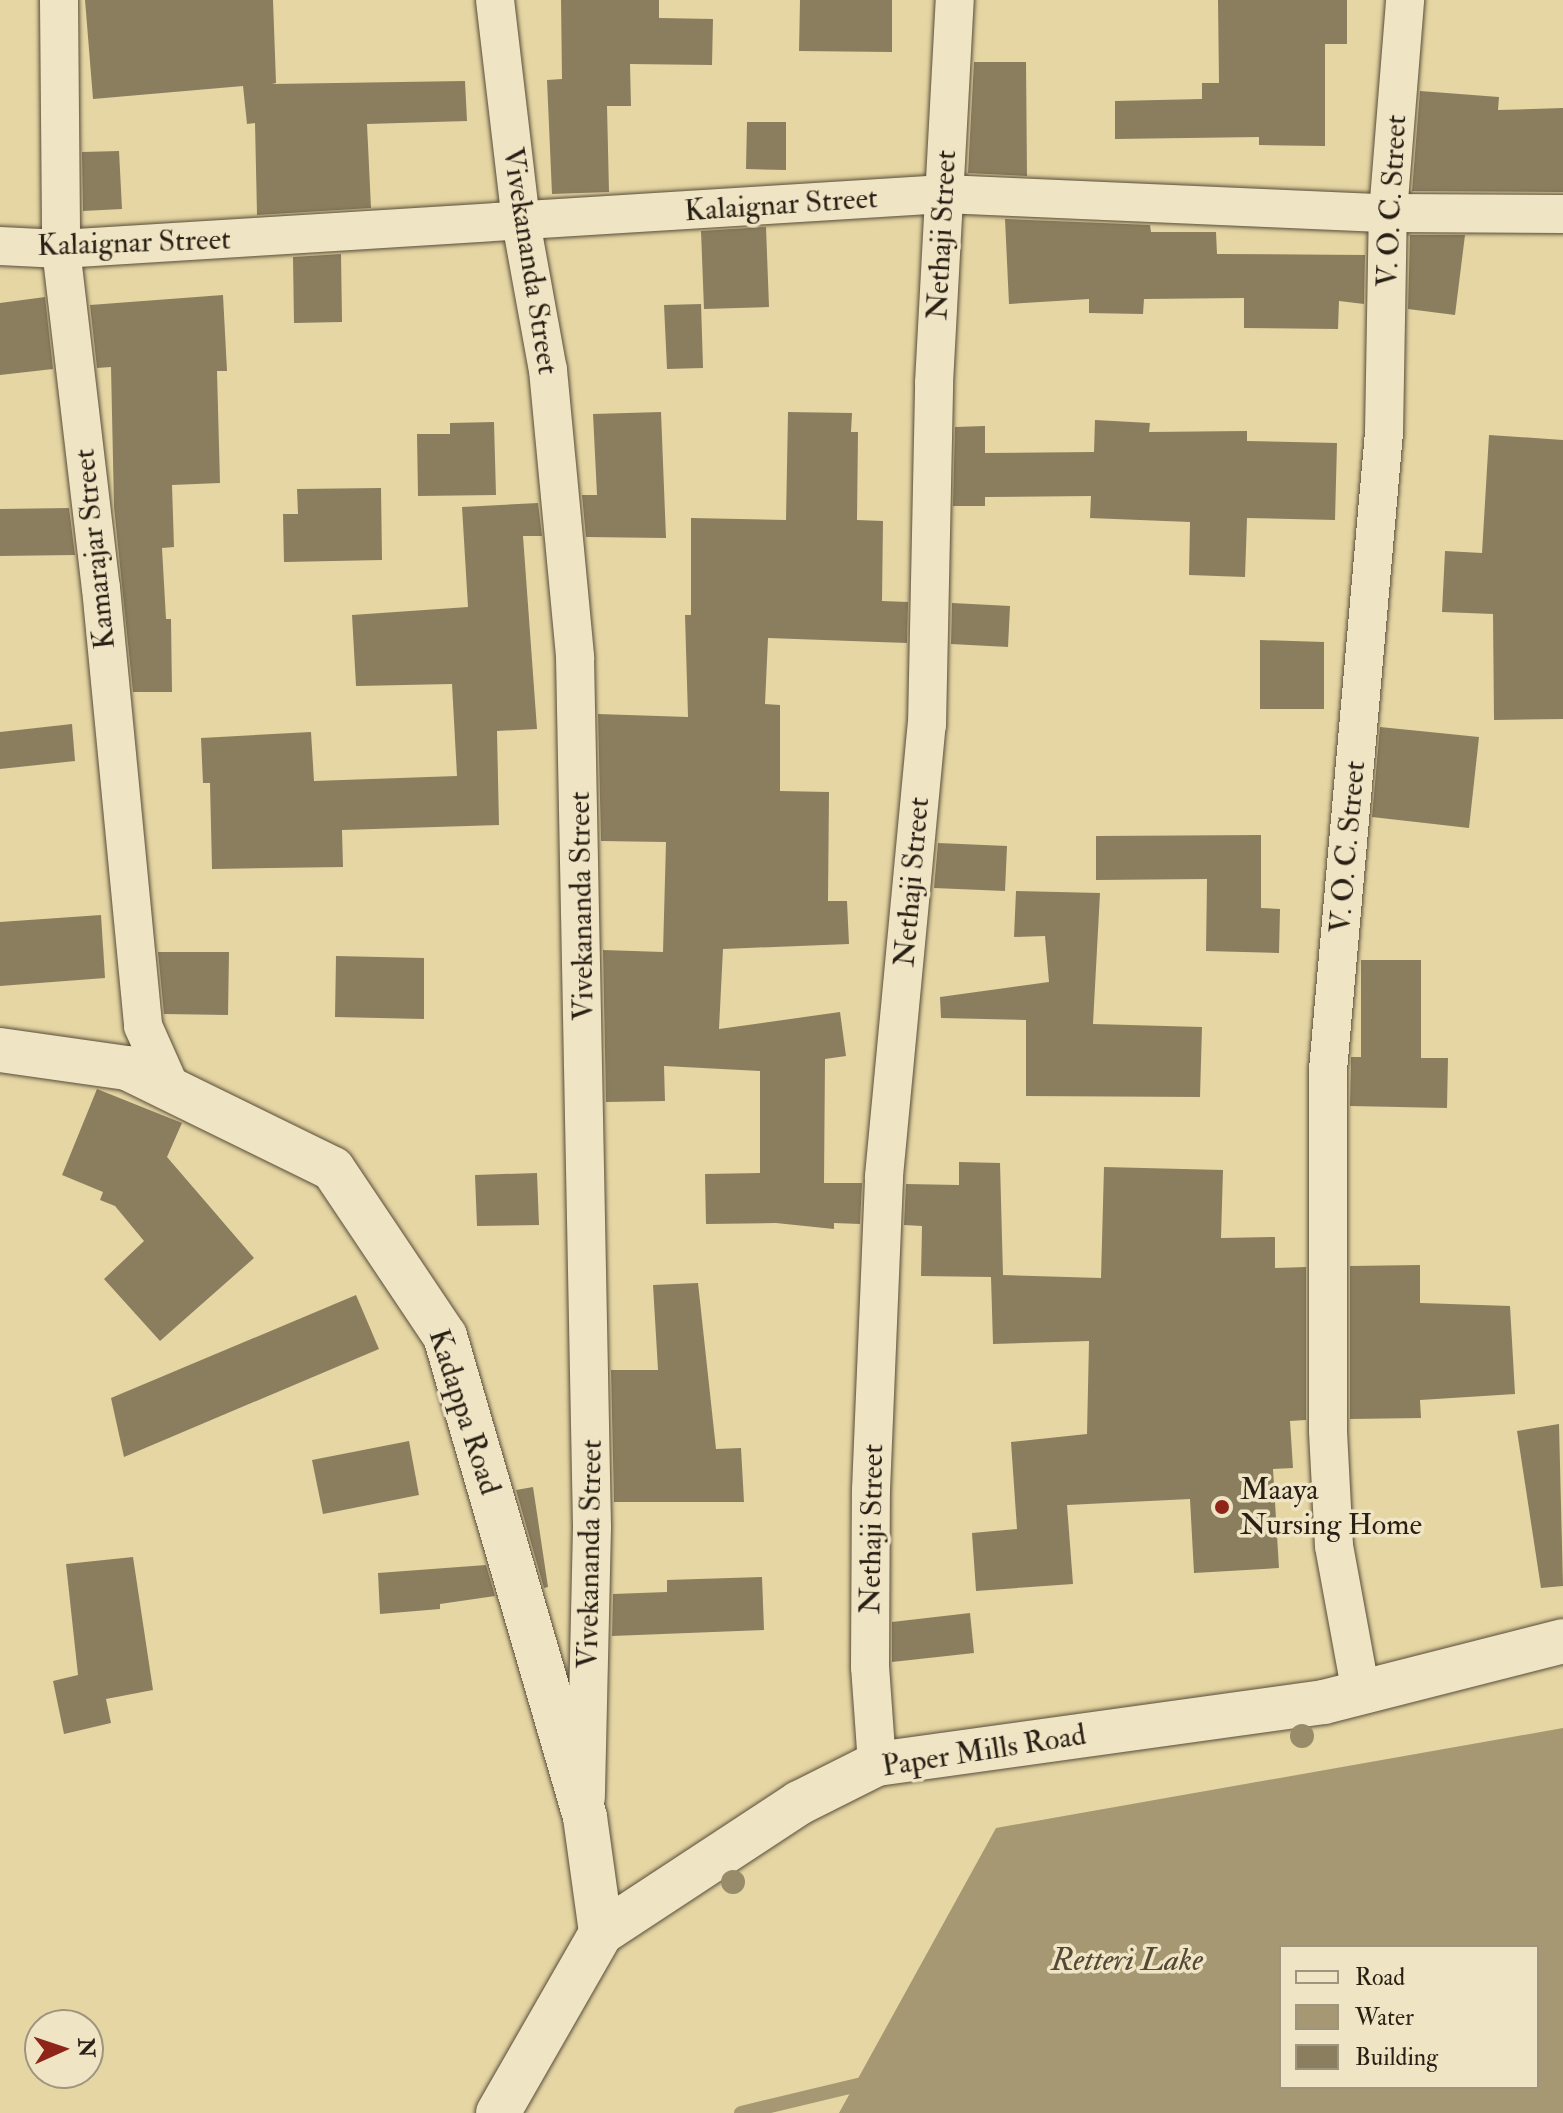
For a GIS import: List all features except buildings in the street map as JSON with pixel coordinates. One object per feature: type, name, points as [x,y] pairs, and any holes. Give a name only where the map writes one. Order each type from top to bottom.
[{"type":"main road","name":"Kadappa Road","points":[[0,1050],[127,1068],[333,1169],[445,1336],[585,1817],[601,1933]]},
{"type":"main road","name":"Paper Mills Road","points":[[498,2113],[601,1933],[799,1803],[877,1764],[1324,1702],[1563,1641]]},
{"type":"street","name":"Kamarajar Street","points":[[59,0],[61,249],[101,588],[143,1026],[172,1091]]},
{"type":"street","name":"Vivekananda Street","points":[[495,0],[521,222],[548,370],[575,657],[592,1527],[585,1817]]},
{"type":"street","name":"Nethaji Street","points":[[877,1764],[870,1667],[884,1176],[927,725],[934,383],[955,0]]},
{"type":"street","name":"V. O. C. Street","points":[[1361,1693],[1333,1532],[1328,1070],[1384,433],[1388,213],[1405,0]]},
{"type":"street","name":"Kalaignar Street","points":[[0,246],[61,249],[944,194],[1388,213],[1563,214]]},
{"type":"water","name":"Retteri Lake","points":[[1563,1728],[1563,2113],[839,2113],[996,1828]]},
{"type":"waterway","points":[[741,2113],[870,2082]]},
{"type":"place","name":"Maaya Nursing Home","points":[[1222,1507]]}]
